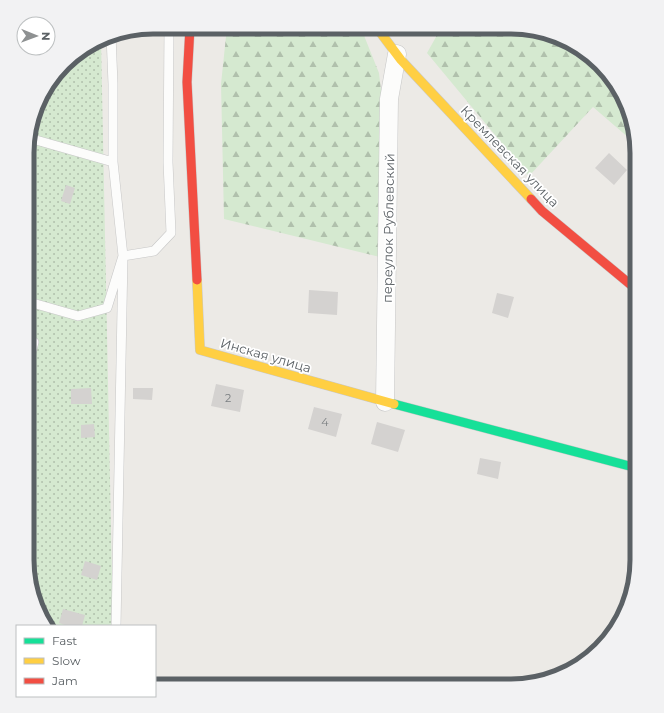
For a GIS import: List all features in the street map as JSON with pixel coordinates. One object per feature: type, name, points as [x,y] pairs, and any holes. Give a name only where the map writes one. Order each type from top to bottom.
[{"type":"street","name":"Инская улица","points":[[190,34],[187,82],[200,350],[386,402],[630,466]]},
{"type":"street","name":"Кремлевская улица","points":[[382,34],[397,54],[542,211],[630,284]]},
{"type":"street","name":"переулок Рублевский","points":[[386,402],[390,99],[397,54]]},
{"type":"lane","points":[[124,256],[154,251],[171,233],[168,162],[169,34]]},
{"type":"lane","points":[[110,42],[113,84],[113,162],[124,256],[116,625]]},
{"type":"lane","points":[[35,140],[113,162]]},
{"type":"lane","points":[[34,304],[78,316],[107,308],[124,256]]},
{"type":"green space","points":[[226,34],[363,34],[379,73],[389,159],[384,258],[224,219],[221,84]]},
{"type":"green space","points":[[438,34],[526,35],[549,40],[564,46],[577,54],[595,69],[610,87],[618,100],[624,115],[629,138],[593,107],[529,176],[427,53]]},
{"type":"green space","points":[[101,46],[113,625],[53,625],[46,613],[40,598],[34,568],[35,138],[38,122],[43,108],[54,87],[75,64],[87,54]]},
{"type":"building","points":[[609,153],[627,170],[614,185],[595,168]]},
{"type":"building","points":[[66,185],[75,188],[70,204],[61,201]]},
{"type":"building","points":[[309,290],[338,292],[337,315],[308,313]]},
{"type":"building","points":[[497,293],[514,297],[508,318],[492,313]]},
{"type":"building","points":[[216,384],[244,390],[240,412],[211,406]]},
{"type":"building","points":[[91,388],[92,404],[71,404],[71,389]]},
{"type":"building","points":[[133,388],[153,388],[152,400],[133,399]]},
{"type":"building","points":[[314,407],[342,414],[336,437],[308,429]]},
{"type":"building","points":[[377,422],[405,430],[398,452],[371,444]]},
{"type":"building","points":[[94,424],[95,437],[81,438],[81,425]]},
{"type":"building","points":[[480,458],[501,462],[498,479],[477,474]]},
{"type":"building","points":[[85,561],[101,566],[97,580],[81,575]]},
{"type":"building","points":[[63,609],[85,615],[82,625],[65,625],[59,623]]},
{"type":"traffic: fast","points":[[394,404],[630,466]]},
{"type":"traffic: slow","points":[[382,34],[401,60],[531,199]]},
{"type":"traffic: slow","points":[[197,280],[200,350],[394,404]]},
{"type":"traffic: jam","points":[[190,34],[187,82],[197,280]]},
{"type":"traffic: jam","points":[[531,199],[542,211],[630,284]]}]
